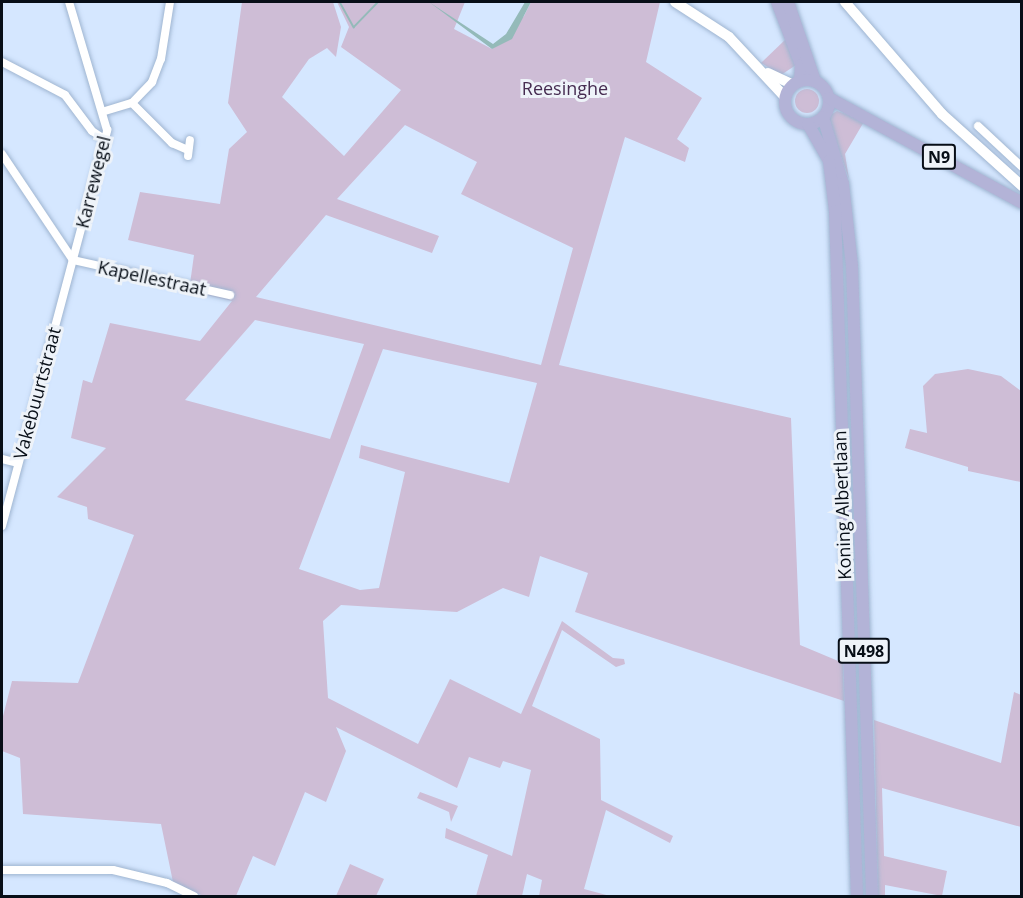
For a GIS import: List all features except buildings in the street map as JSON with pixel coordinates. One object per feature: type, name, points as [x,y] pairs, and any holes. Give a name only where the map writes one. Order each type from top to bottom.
[{"type":"main road","points":[[675,2],[729,37],[785,97],[788,114],[808,124],[827,108],[815,81],[788,2]]},
{"type":"main road","points":[[777,2],[801,65],[796,82],[785,97]]},
{"type":"main road","points":[[845,2],[942,114],[1022,186]]},
{"type":"main road","points":[[758,66],[796,82],[815,81]]},
{"type":"main road","name":"N9","points":[[827,108],[863,114],[1022,203]]},
{"type":"main road","name":"Koning Albertlaan","points":[[827,108],[840,168],[852,266],[872,897]]},
{"type":"main road","name":"Koning Albertlaan","points":[[808,124],[829,161],[835,211],[857,897]]},
{"type":"street","name":"Karrewegel","points":[[69,2],[105,111],[106,140],[73,261]]},
{"type":"street","points":[[105,111],[132,103],[158,70],[170,2]]},
{"type":"street","points":[[2,62],[65,95],[92,131],[106,140]]},
{"type":"street","points":[[132,103],[172,143],[188,153],[190,140]]},
{"type":"street","points":[[978,126],[1022,167]]},
{"type":"street","points":[[2,154],[73,261]]},
{"type":"street","name":"Kapellestraat","points":[[73,261],[230,295]]},
{"type":"street","name":"Vakebuurtstraat","points":[[2,526],[73,261]]},
{"type":"street","points":[[2,459],[18,463]]},
{"type":"street","points":[[2,870],[113,870],[167,883],[194,897]]},
{"type":"green space","name":"Reesinghe","points":[[242,2],[333,2],[341,27],[336,57],[327,48],[309,59],[282,97],[344,156],[401,90],[341,47],[349,27],[337,2],[465,2],[454,29],[492,49],[524,16],[531,2],[660,2],[646,62],[702,98],[677,139],[689,148],[685,162],[625,137],[559,365],[791,418],[800,645],[843,663],[844,701],[575,612],[588,573],[540,556],[529,597],[503,588],[457,612],[341,605],[323,621],[328,698],[418,744],[450,679],[521,714],[562,621],[613,658],[624,659],[625,664],[616,667],[562,630],[532,706],[600,739],[601,800],[673,836],[670,843],[606,810],[584,889],[610,896],[539,896],[542,880],[527,874],[522,896],[476,896],[488,855],[445,838],[446,828],[512,856],[531,770],[503,761],[500,768],[469,757],[457,788],[336,727],[346,751],[326,802],[305,792],[275,866],[253,856],[236,896],[203,896],[173,882],[161,824],[23,814],[20,758],[2,751],[2,720],[12,681],[78,683],[134,535],[88,519],[87,507],[57,497],[106,448],[71,438],[83,380],[92,383],[110,323],[200,341],[232,301],[189,291],[194,255],[128,240],[140,192],[220,204],[229,149],[247,132],[228,103]],"holes":[[[405,125],[477,162],[461,194],[573,248],[541,365],[256,297],[326,215],[432,253],[439,236],[337,199]],[[255,320],[364,344],[330,439],[185,400]],[[383,349],[537,383],[509,483],[361,445],[359,458],[405,472],[379,588],[360,590],[299,569]]]},
{"type":"green space","points":[[787,38],[796,65],[781,75],[761,63]]},
{"type":"green space","points":[[807,89],[812,90],[818,96],[818,106],[812,112],[807,113],[802,112],[796,106],[795,101],[796,96],[802,90]]},
{"type":"green space","points":[[837,111],[865,120],[845,154],[849,179],[827,117]]},
{"type":"green space","points":[[968,369],[1001,376],[1021,391],[1021,482],[968,471],[968,467],[905,448],[910,429],[927,433],[923,386],[935,374]]},
{"type":"green space","points":[[1014,692],[1021,695],[1021,827],[882,788],[884,856],[947,871],[942,896],[885,885],[885,896],[878,896],[874,720],[1001,763]]},
{"type":"green space","points":[[420,792],[458,806],[451,822],[449,812],[417,798]]},
{"type":"green space","points":[[350,864],[384,879],[376,896],[336,896]]},
{"type":"shaded area","points":[[429,2],[493,44],[506,34],[525,2],[531,2],[512,39],[492,49]]},
{"type":"waterway","points":[[340,2],[354,27],[378,2]]}]
